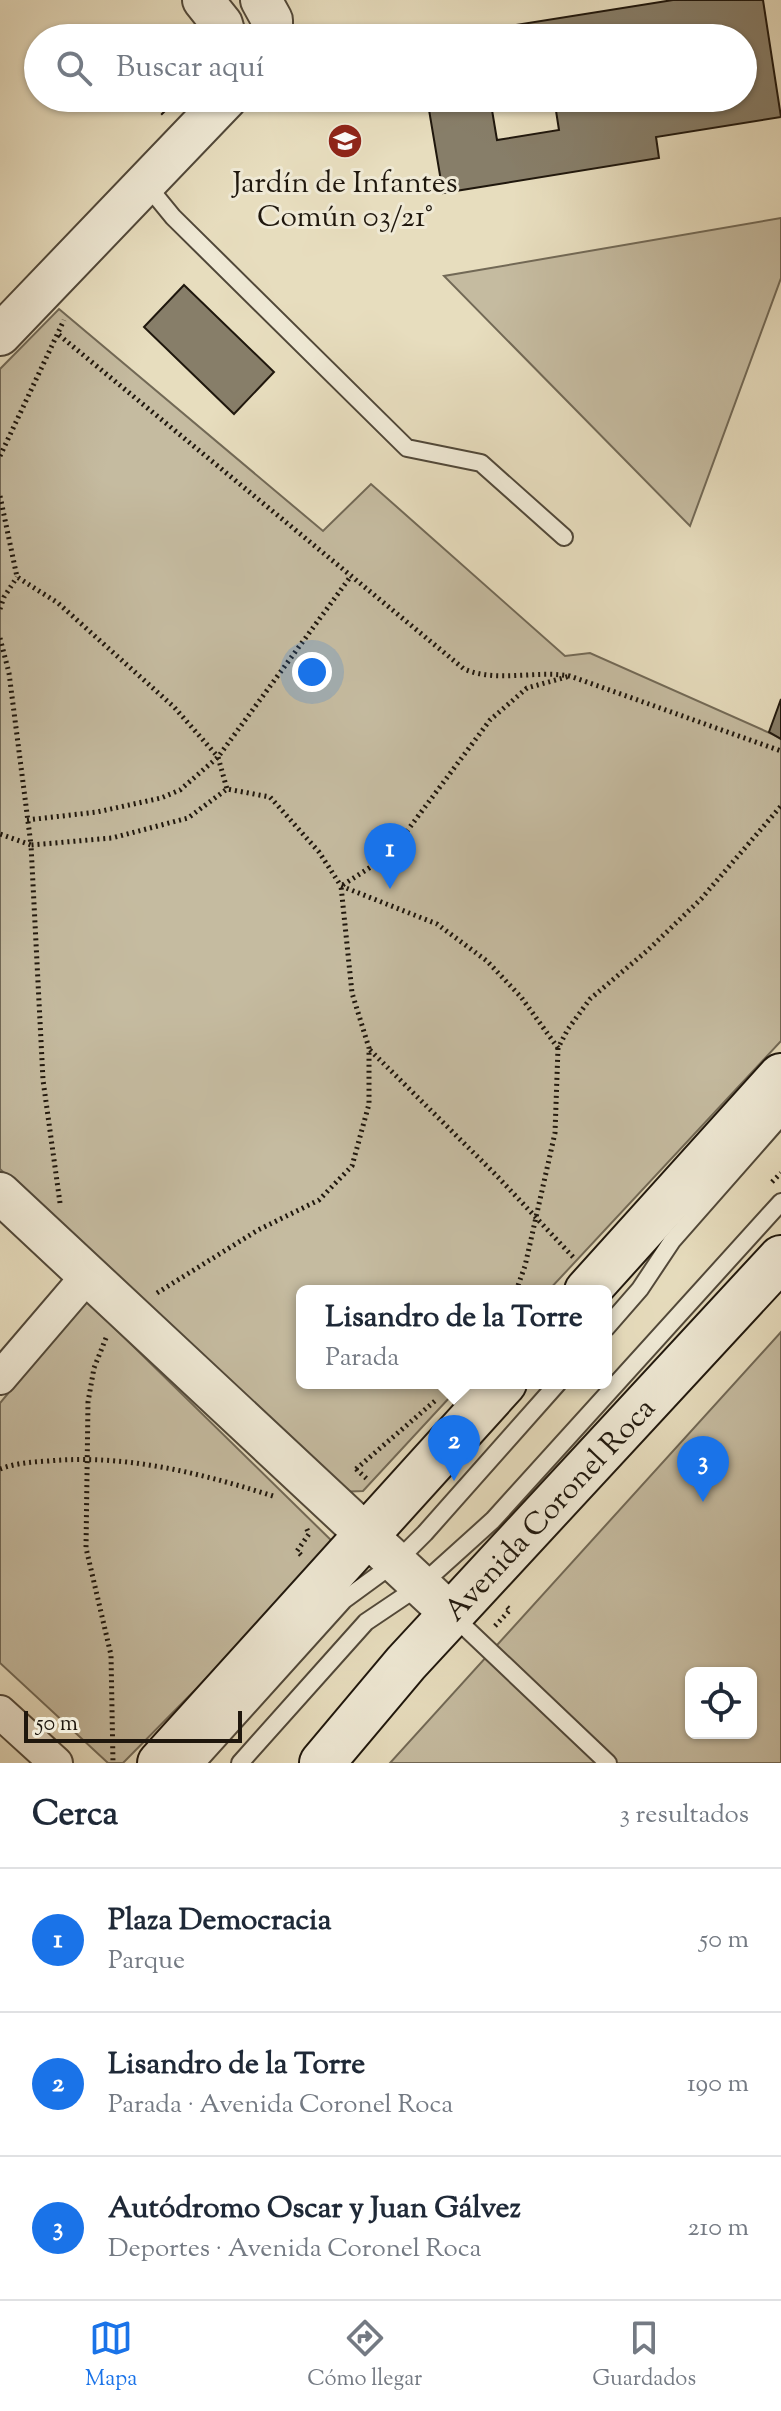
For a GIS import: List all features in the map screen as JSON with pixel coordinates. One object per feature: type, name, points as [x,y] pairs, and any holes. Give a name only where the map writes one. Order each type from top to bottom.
[{"type":"main road","points":[[592,1285],[781,1076]]},
{"type":"main road","name":"Avenida Coronel Roca","points":[[322,1763],[406,1663],[781,1258]]},
{"type":"main road","points":[[160,1763],[395,1561],[500,1389]]},
{"type":"street","points":[[203,0],[222,24]]},
{"type":"street","points":[[261,0],[272,24]]},
{"type":"street","points":[[0,335],[213,112]]},
{"type":"street","points":[[0,1193],[451,1614]]},
{"type":"street","points":[[0,1378],[89,1274]]},
{"type":"street","points":[[0,1712],[56,1763]]},
{"type":"lane","points":[[145,183],[173,217],[407,448],[481,463],[564,537]]},
{"type":"lane","points":[[612,1321],[640,1289],[672,1241],[781,1117]]},
{"type":"lane","points":[[612,1389],[781,1202]]},
{"type":"lane","points":[[197,1763],[344,1600],[395,1561],[425,1533],[553,1389]]},
{"type":"lane","points":[[240,1763],[366,1622],[395,1561],[493,1520],[612,1389]]},
{"type":"lane","points":[[451,1614],[608,1763]]},
{"type":"path","points":[[0,456],[65,320],[42,292]]},
{"type":"path","points":[[59,335],[464,669],[474,674],[496,676],[547,672],[570,676],[781,751]]},
{"type":"path","points":[[0,496],[17,577],[0,609]]},
{"type":"path","points":[[27,820],[97,812],[161,798],[180,790],[218,757],[351,576]]},
{"type":"path","points":[[17,577],[58,603],[174,707],[218,757],[227,789]]},
{"type":"path","points":[[0,638],[9,673],[31,845],[43,1080],[61,1196],[55,1244]]},
{"type":"path","points":[[341,886],[377,863],[401,839],[490,720],[527,688],[570,676]]},
{"type":"path","points":[[0,834],[31,845],[112,838],[188,818],[227,789],[270,797],[319,852],[341,886],[352,993],[369,1048],[369,1104],[352,1166],[319,1200],[258,1230],[112,1324],[94,1368],[88,1402],[86,1548],[111,1655],[113,1763]]},
{"type":"path","points":[[518,1285],[555,1133],[558,1048],[590,999],[648,950],[701,899],[781,806]]},
{"type":"path","points":[[341,886],[437,924],[487,961],[521,997],[558,1048]]},
{"type":"path","points":[[369,1048],[536,1218],[590,1285]]},
{"type":"path","points":[[0,1469],[15,1463],[86,1458],[148,1464],[214,1477],[297,1507],[325,1497],[440,1396]]},
{"type":"shaded area","points":[[781,218],[781,278],[690,526],[444,276]]},
{"type":"shaded area","points":[[59,309],[323,531],[371,484],[565,656],[590,653],[781,738],[781,1041],[554,1285],[296,1285],[296,1389],[457,1389],[363,1491],[338,1492],[0,1169],[0,369]]},
{"type":"shaded area","points":[[86,1300],[337,1546],[123,1763],[108,1763],[0,1663],[0,1403]]},
{"type":"shaded area","points":[[781,1332],[781,1763],[390,1763]]},
{"type":"building","points":[[673,0],[763,0],[781,117],[656,137],[659,158],[443,193],[429,112],[492,112],[497,140],[559,130],[556,112],[757,112],[757,24],[522,24]]},
{"type":"building","points":[[184,285],[274,372],[234,414],[144,327]]},
{"type":"building","points":[[781,699],[781,739],[769,732]]},
{"type":"place","name":"Jardín de Infantes Común 03/21°","points":[[345,141]]},
{"type":"place","name":"Plaza Democracia","points":[[390,889]]},
{"type":"place","name":"Lisandro de la Torre","points":[[454,1481]]},
{"type":"place","name":"Autódromo Oscar y Juan Gálvez","points":[[703,1502]]}]
